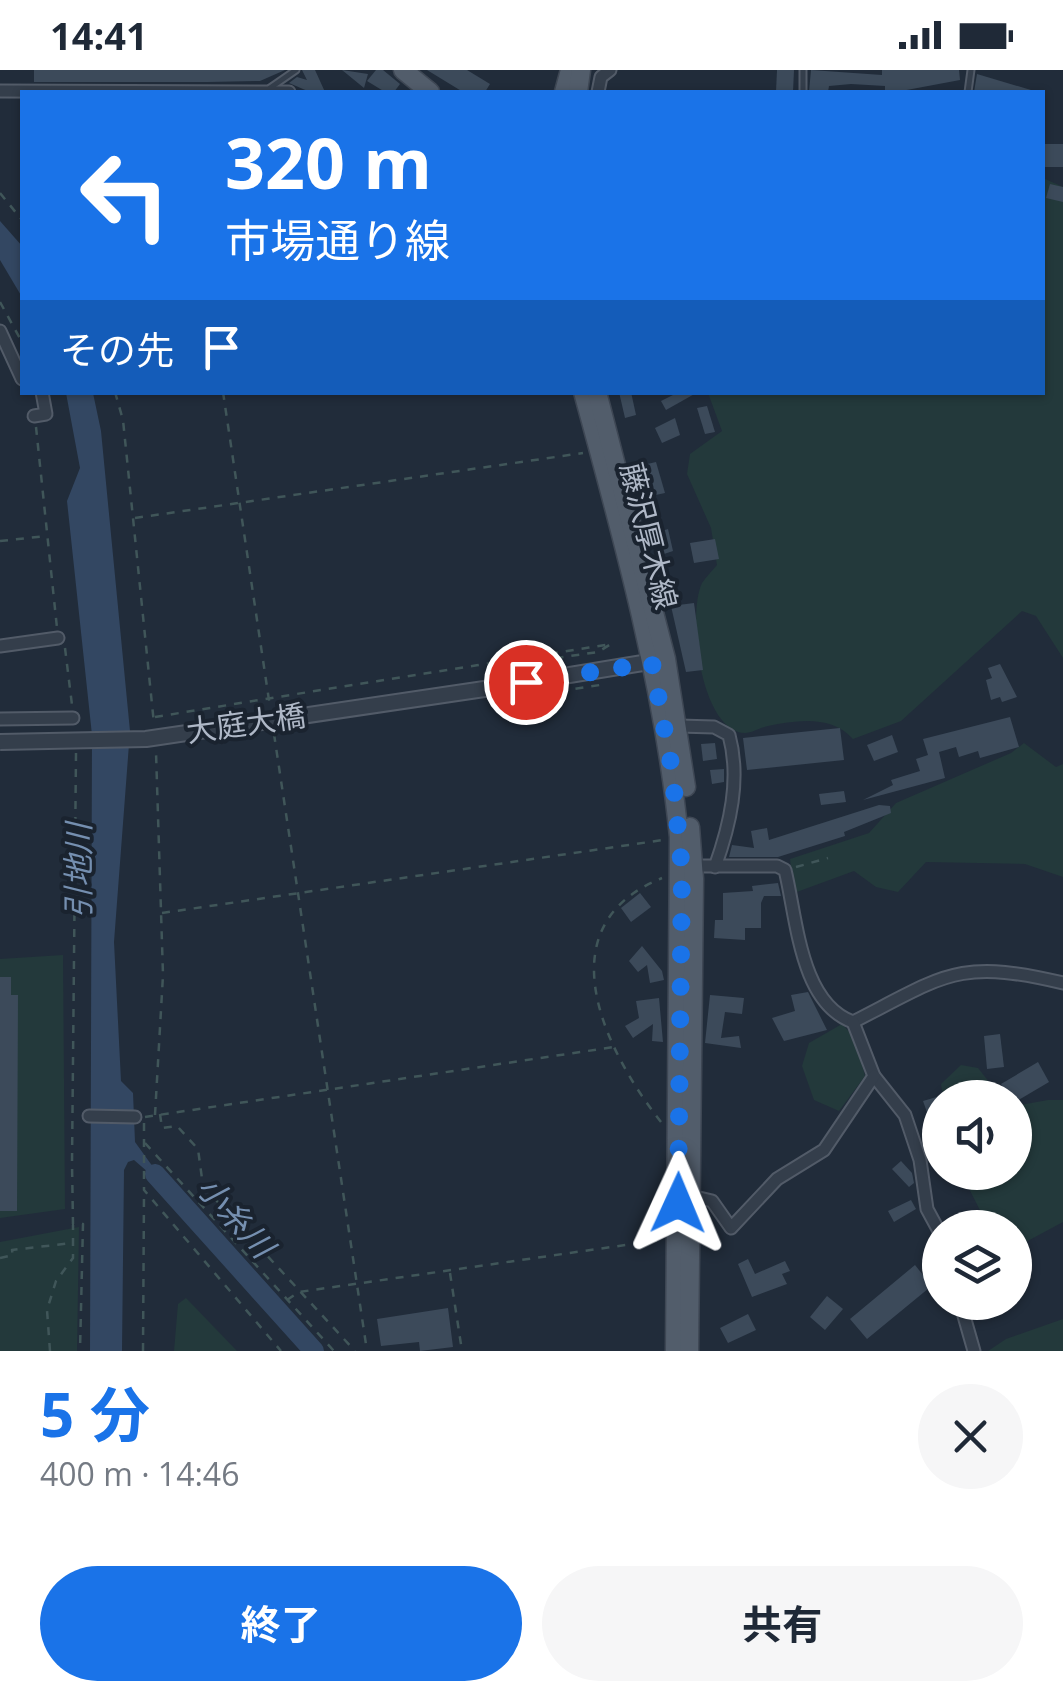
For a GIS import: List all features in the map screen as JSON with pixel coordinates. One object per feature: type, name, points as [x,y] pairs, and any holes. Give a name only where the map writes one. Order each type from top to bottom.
[{"type":"main road","points":[[403,70],[428,90]]},
{"type":"main road","name":"藤沢厚木線","points":[[585,395],[679,726],[686,868],[689,1351]]},
{"type":"main road","name":"藤沢厚木線","points":[[599,395],[659,661],[686,868],[675,1351]]},
{"type":"street","points":[[2,339],[20,375]]},
{"type":"street","points":[[34,416],[46,414],[43,395]]},
{"type":"street","points":[[0,646],[58,638]]},
{"type":"street","name":"大庭大橋","points":[[0,742],[146,738],[659,661]]},
{"type":"street","points":[[0,719],[73,718]]},
{"type":"street","points":[[679,726],[714,727],[728,735],[734,753],[732,804],[716,867]]},
{"type":"street","points":[[686,868],[785,870],[811,978],[836,1016],[853,1022],[945,975],[968,970],[1008,970],[1063,983]]},
{"type":"street","points":[[853,1022],[874,1076],[905,1115],[920,1160],[928,1210]]},
{"type":"street","points":[[691,1196],[712,1201],[731,1228],[777,1179],[824,1150],[874,1076]]},
{"type":"street","points":[[89,1116],[140,1117]]},
{"type":"street","points":[[965,1320],[974,1351]]},
{"type":"lane","points":[[267,90],[296,70]]},
{"type":"path","points":[[0,194],[20,218]]},
{"type":"path","points":[[0,302],[20,338]]},
{"type":"path","points":[[115,395],[122,420],[155,734]]},
{"type":"path","points":[[223,395],[272,716]]},
{"type":"path","points":[[34,416],[58,638],[66,650],[73,718]]},
{"type":"path","points":[[133,518],[599,450]]},
{"type":"path","points":[[0,541],[48,535]]},
{"type":"path","points":[[153,717],[610,644],[598,652],[514,664],[505,661]]},
{"type":"path","points":[[556,658],[557,664]]},
{"type":"path","points":[[274,734],[367,1351]]},
{"type":"path","points":[[156,751],[162,914],[158,1115],[162,1128],[177,1126],[198,1149],[203,1186],[355,1351]]},
{"type":"path","points":[[50,1351],[47,1310],[56,1281],[73,1258],[76,752]]},
{"type":"path","points":[[162,914],[679,837]]},
{"type":"path","points":[[785,870],[828,858]]},
{"type":"path","points":[[679,1133],[660,1122],[632,1086],[614,1048],[594,985],[594,959],[600,934],[627,898],[686,868]]},
{"type":"path","points":[[143,1351],[144,1142],[140,1117],[614,1048]]},
{"type":"path","points":[[144,1142],[334,1351]]},
{"type":"path","points":[[192,1195],[203,1186]]},
{"type":"path","points":[[144,1190],[281,1351]]},
{"type":"path","points":[[74,1224],[83,1224],[80,1351]]},
{"type":"path","points":[[287,1300],[299,1292],[677,1238]]},
{"type":"path","points":[[0,1258],[13,1256],[12,1250],[73,1242]]},
{"type":"path","points":[[449,1270],[462,1351]]},
{"type":"green space","points":[[1045,179],[1063,187],[1063,658],[1036,616],[1022,611],[901,721],[853,739],[835,726],[814,721],[779,724],[745,733],[730,727],[717,713],[701,669],[698,598],[702,583],[717,565],[711,528],[687,474],[690,454],[722,431],[709,395],[1045,395]]},
{"type":"green space","points":[[1024,743],[1056,767],[1063,764],[1063,877],[1025,864],[926,862],[898,892],[876,887],[854,871],[794,893],[790,859],[869,833],[896,803],[1011,753]]},
{"type":"green space","points":[[63,955],[65,1209],[0,1218],[0,959]]},
{"type":"green space","points":[[842,1024],[855,1038],[865,1076],[839,1111],[814,1100],[802,1066],[809,1043]]},
{"type":"green space","points":[[961,1065],[978,1068],[988,1080],[945,1080]]},
{"type":"green space","points":[[1063,1100],[1063,1222],[1032,1239],[1032,1210],[980,1210],[970,1190],[1032,1190],[1032,1103]]},
{"type":"green space","points":[[79,1227],[77,1351],[0,1351],[0,1242]]},
{"type":"green space","points":[[186,1298],[237,1351],[174,1351],[178,1304]]},
{"type":"green space","points":[[1063,1319],[1063,1351],[988,1351],[1006,1339]]},
{"type":"water","points":[[0,221],[20,244],[20,294],[0,260]]},
{"type":"water","points":[[66,395],[93,395],[101,431],[130,731],[114,942],[121,1081],[133,1093],[135,1142],[171,1192],[134,1160],[128,1162],[124,1170],[122,1351],[90,1351],[92,735],[67,501],[80,468]]},
{"type":"building","points":[[34,70],[285,70],[260,81],[34,82]]},
{"type":"building","points":[[302,70],[315,70],[324,90],[305,90],[289,83],[297,77],[307,80]]},
{"type":"building","points":[[342,70],[368,74],[364,88]]},
{"type":"building","points":[[376,70],[383,70],[400,84],[396,90],[382,90],[367,81]]},
{"type":"building","points":[[427,70],[467,70],[490,84],[486,90],[460,90]]},
{"type":"building","points":[[777,70],[794,70],[793,90],[776,90]]},
{"type":"building","points":[[811,70],[882,75],[882,70],[959,70],[960,80],[907,90],[851,84],[809,90]]},
{"type":"building","points":[[977,74],[1031,90],[974,90]]},
{"type":"building","points":[[1045,144],[1063,144],[1063,167],[1045,167]]},
{"type":"building","points":[[1050,184],[1063,187],[1063,202],[1046,198]]},
{"type":"building","points":[[620,395],[632,395],[636,415],[625,418]]},
{"type":"building","points":[[673,395],[693,395],[666,410],[661,401]]},
{"type":"building","points":[[707,406],[715,432],[705,434],[697,408]]},
{"type":"building","points":[[675,418],[680,435],[662,443],[655,428]]},
{"type":"building","points":[[656,462],[665,493],[651,496],[643,465]]},
{"type":"building","points":[[668,529],[673,551],[661,555],[655,533]]},
{"type":"building","points":[[715,539],[719,559],[694,563],[690,543]]},
{"type":"building","points":[[694,603],[703,670],[686,672],[671,606]]},
{"type":"building","points":[[1000,664],[1017,697],[1002,702],[1000,697],[991,700],[986,680],[992,678],[988,668]]},
{"type":"building","points":[[1010,717],[1019,747],[980,758],[978,751],[959,757],[956,747],[939,752],[945,778],[863,800],[893,785],[891,780],[920,771],[916,759],[928,755],[923,739]]},
{"type":"building","points":[[840,728],[844,760],[747,770],[743,738]]},
{"type":"building","points":[[892,735],[898,752],[874,761],[867,745]]},
{"type":"building","points":[[715,743],[717,759],[703,761],[701,744]]},
{"type":"building","points":[[724,769],[724,782],[712,784],[710,770]]},
{"type":"building","points":[[844,791],[846,802],[821,805],[819,794]]},
{"type":"building","points":[[879,805],[890,806],[891,813],[844,832],[845,836],[778,857],[729,857],[732,845],[754,848],[751,831],[767,828],[769,840]]},
{"type":"building","points":[[778,883],[781,896],[764,896],[761,903],[761,928],[745,928],[745,940],[714,938],[715,920],[723,920],[723,893],[753,891],[752,886]]},
{"type":"building","points":[[640,893],[651,907],[631,922],[621,908]]},
{"type":"building","points":[[642,946],[662,971],[664,980],[650,983],[647,965],[638,972],[629,961]]},
{"type":"building","points":[[0,977],[11,977],[11,995],[18,995],[17,1211],[0,1211]]},
{"type":"building","points":[[808,992],[827,1030],[784,1041],[772,1018],[795,1011],[791,995]]},
{"type":"building","points":[[710,995],[744,998],[742,1014],[725,1012],[721,1038],[739,1036],[741,1048],[705,1043]]},
{"type":"building","points":[[659,998],[663,1042],[652,1041],[653,1024],[633,1038],[625,1026],[639,1018],[636,1001]]},
{"type":"building","points":[[1000,1034],[1004,1067],[987,1069],[984,1036]]},
{"type":"building","points":[[1038,1062],[1049,1082],[1032,1092],[1032,1080],[1008,1080]]},
{"type":"building","points":[[901,1161],[912,1173],[914,1183],[909,1187],[892,1169]]},
{"type":"building","points":[[911,1200],[916,1209],[894,1222],[888,1211]]},
{"type":"building","points":[[748,1259],[755,1274],[785,1261],[790,1271],[782,1274],[787,1284],[752,1297],[738,1264]]},
{"type":"building","points":[[915,1265],[922,1274],[922,1294],[867,1339],[850,1319]]},
{"type":"building","points":[[827,1296],[843,1309],[825,1330],[810,1317]]},
{"type":"building","points":[[448,1308],[453,1347],[420,1351],[419,1342],[381,1346],[377,1319]]},
{"type":"building","points":[[748,1314],[756,1330],[728,1343],[720,1328]]},
{"type":"waterway","name":"小糸川","points":[[155,1174],[314,1351]]},
{"type":"route","points":[[526,682],[652,663],[672,769],[682,870],[678,1203]]},
{"type":"water label","name":"引地川","points":[[79,871]]}]
